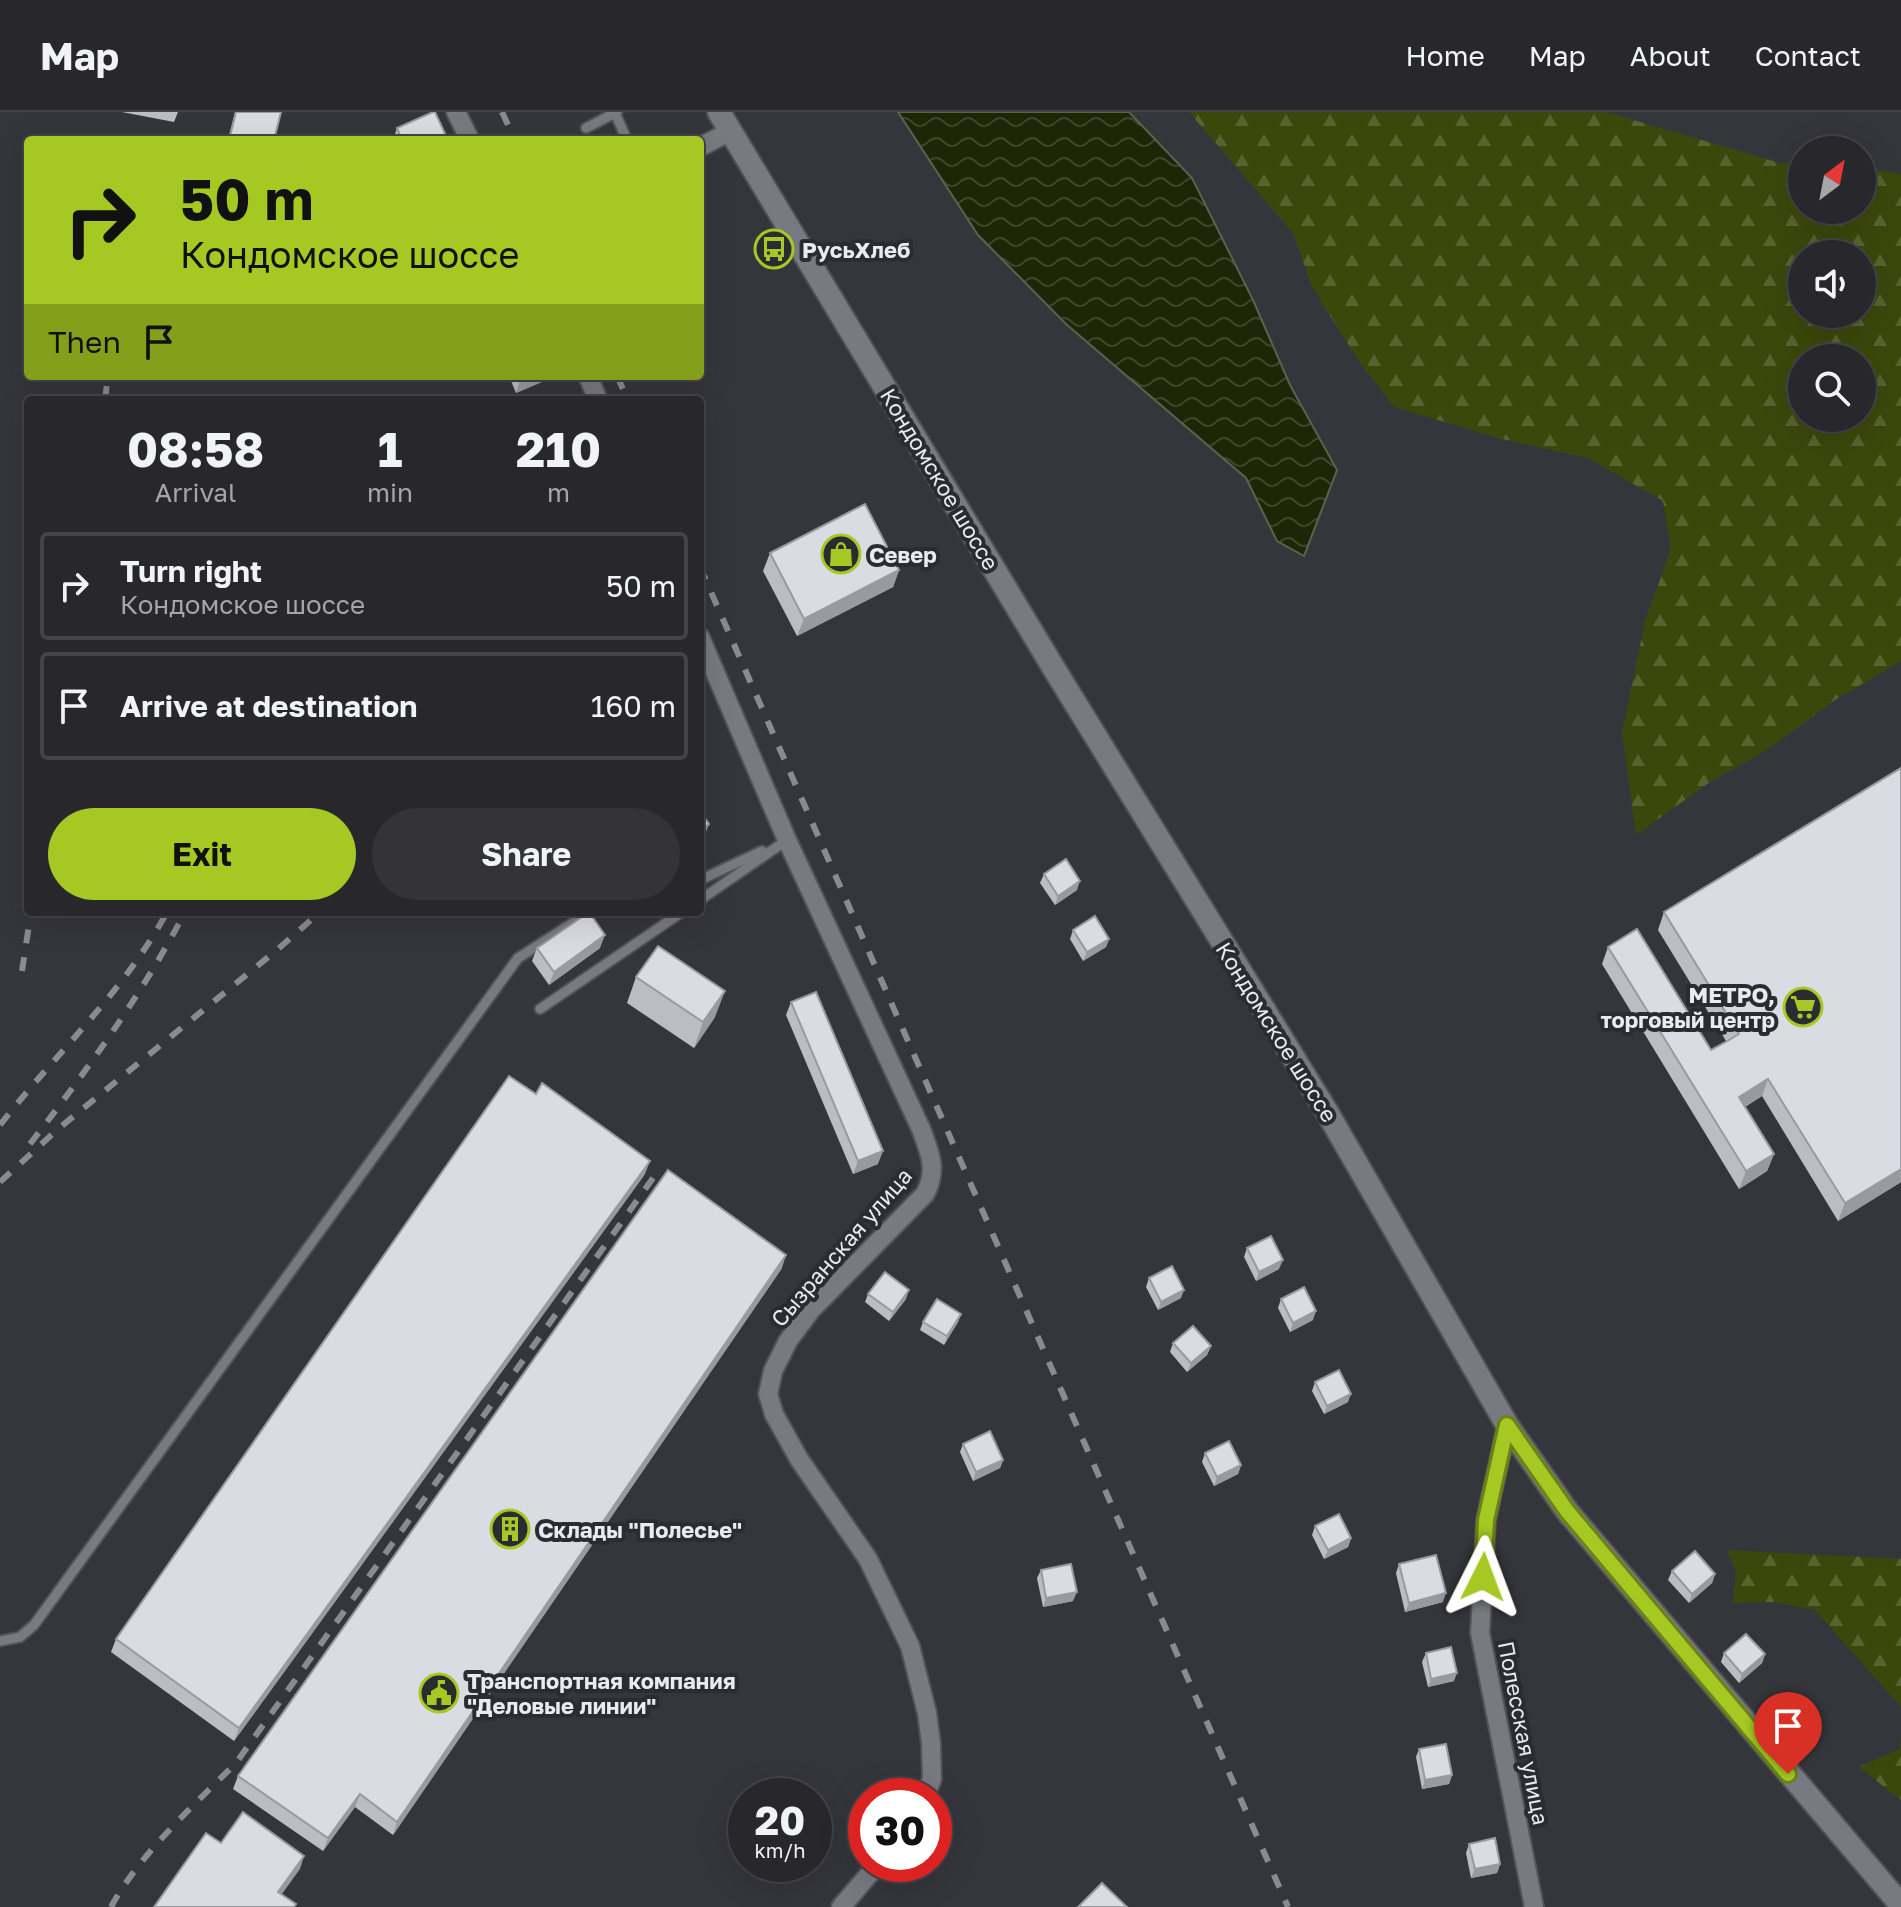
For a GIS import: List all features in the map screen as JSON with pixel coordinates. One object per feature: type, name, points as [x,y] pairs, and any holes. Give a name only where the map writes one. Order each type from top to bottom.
[{"type":"street","points":[[456,112],[468,136]]},
{"type":"street","points":[[704,143],[725,122]]},
{"type":"street","name":"Кондомское шоссе","points":[[725,122],[1053,667],[1327,1112],[1507,1425],[1567,1511],[1901,1905]]},
{"type":"street","name":"Сызранская улица","points":[[704,646],[787,840],[921,1129],[932,1159],[934,1171],[925,1194],[811,1310],[783,1351],[773,1371],[768,1394],[774,1414],[799,1459],[868,1559],[910,1646],[927,1713],[932,1778]]},
{"type":"street","name":"Полесская улица","points":[[1507,1425],[1486,1520],[1480,1633],[1534,1907]]},
{"type":"street","points":[[841,1907],[863,1882]]},
{"type":"lane","points":[[586,128],[616,113],[625,136]]},
{"type":"lane","points":[[704,878],[787,840]]},
{"type":"lane","points":[[704,897],[787,840]]},
{"type":"lane","points":[[0,1641],[20,1637],[34,1625],[518,958],[584,916]]},
{"type":"lane","points":[[540,1009],[676,916]]},
{"type":"green space","points":[[1189,112],[1606,112],[1788,163],[1788,224],[1876,224],[1876,170],[1901,174],[1901,661],[1835,700],[1770,748],[1707,784],[1636,835],[1622,733],[1645,621],[1671,549],[1663,501],[1588,458],[1498,438],[1394,407],[1360,363],[1312,287],[1293,233]]},
{"type":"green space","points":[[1727,1550],[1901,1559],[1901,1707],[1815,1610],[1774,1602],[1733,1603],[1736,1571]]},
{"type":"green space","points":[[1901,1737],[1901,1800],[1859,1767],[1900,1749]]},
{"type":"water","points":[[898,112],[1129,112],[1192,178],[1253,300],[1290,385],[1337,470],[1304,556],[1277,541],[1246,478],[1066,324],[978,235]]},
{"type":"building","points":[[236,112],[281,112],[275,136],[230,136]]},
{"type":"building","points":[[435,112],[446,136],[400,136],[397,128]]},
{"type":"building","points":[[865,504],[899,570],[804,619],[770,553]]},
{"type":"building","name":"МЕТРО, торговый центр","points":[[1901,768],[1901,1169],[1845,1203],[1768,1079],[1739,1097],[1774,1154],[1746,1171],[1608,947],[1637,929],[1711,1050],[1739,1034],[1664,912]]},
{"type":"building","points":[[1066,859],[1080,881],[1058,896],[1044,874]]},
{"type":"building","points":[[583,916],[592,916],[605,935],[554,972],[537,948]]},
{"type":"building","points":[[1095,916],[1109,939],[1087,952],[1073,930]]},
{"type":"building","points":[[658,946],[725,991],[703,1022],[636,977]]},
{"type":"building","points":[[816,992],[883,1151],[858,1161],[791,1002]]},
{"type":"building","points":[[509,1076],[536,1094],[542,1083],[650,1161],[239,1728],[116,1639]]},
{"type":"building","name":"Склады \"Полесье\"","points":[[668,1170],[786,1255],[397,1822],[360,1794],[328,1838],[238,1776]]},
{"type":"building","points":[[1271,1236],[1283,1260],[1259,1272],[1247,1248]]},
{"type":"building","points":[[1172,1266],[1184,1290],[1161,1302],[1149,1278]]},
{"type":"building","points":[[885,1272],[909,1290],[893,1312],[868,1294]]},
{"type":"building","points":[[1304,1287],[1316,1311],[1293,1323],[1281,1299]]},
{"type":"building","points":[[937,1299],[961,1314],[947,1336],[923,1322]]},
{"type":"building","points":[[1193,1326],[1211,1346],[1191,1363],[1173,1343]]},
{"type":"building","points":[[1339,1370],[1351,1394],[1327,1406],[1315,1382]]},
{"type":"building","points":[[990,1431],[1003,1460],[976,1472],[963,1444]]},
{"type":"building","points":[[1229,1441],[1241,1465],[1217,1477],[1205,1453]]},
{"type":"building","points":[[1339,1514],[1351,1538],[1328,1550],[1315,1526]]},
{"type":"building","points":[[1695,1551],[1715,1574],[1692,1594],[1672,1571]]},
{"type":"building","points":[[1436,1555],[1446,1593],[1409,1603],[1399,1564]]},
{"type":"building","points":[[1071,1564],[1077,1592],[1046,1598],[1041,1570]]},
{"type":"building","points":[[1746,1634],[1765,1654],[1742,1674],[1724,1653]]},
{"type":"building","points":[[1451,1647],[1457,1673],[1431,1679],[1426,1653]]},
{"type":"building","points":[[1446,1744],[1452,1775],[1425,1780],[1419,1749]]},
{"type":"building","points":[[243,1812],[304,1856],[278,1892],[296,1904],[294,1907],[154,1907],[206,1833],[221,1843]]},
{"type":"building","points":[[1495,1838],[1500,1864],[1475,1869],[1469,1844]]},
{"type":"building","points":[[1102,1883],[1127,1907],[1078,1907]]},
{"type":"railway","points":[[502,112],[513,136]]},
{"type":"railway","points":[[106,396],[108,380]]},
{"type":"railway","points":[[619,380],[626,396]]},
{"type":"railway","points":[[704,576],[1288,1907]]},
{"type":"railway","points":[[22,971],[30,916]]},
{"type":"railway","points":[[0,1125],[110,996],[165,916]]},
{"type":"railway","points":[[30,1144],[113,1031],[183,916]]},
{"type":"railway","points":[[0,1182],[58,1129],[315,916]]},
{"type":"railway","points":[[111,1907],[136,1868],[185,1813],[236,1763],[653,1178]]},
{"type":"place","name":"РусьХлеб","points":[[774,249]]},
{"type":"place","name":"Север","points":[[841,554]]},
{"type":"place","name":"МЕТРО, торговый центр","points":[[1803,1007]]},
{"type":"place","name":"Склады \"Полесье\"","points":[[510,1529]]},
{"type":"place","name":"Транспортная компания \"Деловые линии\"","points":[[439,1693]]},
{"type":"route","points":[[1483,1577],[1486,1520],[1507,1425],[1567,1511],[1788,1774]]}]
